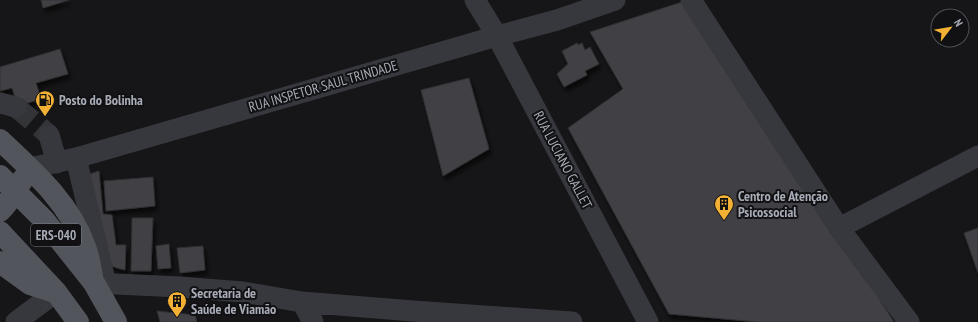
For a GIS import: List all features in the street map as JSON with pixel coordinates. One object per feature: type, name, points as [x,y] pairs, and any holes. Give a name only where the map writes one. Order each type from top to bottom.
[{"type":"main road","points":[[0,140],[30,168],[62,204],[74,223],[85,246],[100,284]]},
{"type":"main road","points":[[0,211],[7,205],[7,183],[30,168]]},
{"type":"main road","name":"ERS-040","points":[[7,183],[44,220],[100,284],[116,322]]},
{"type":"main road","name":"ERS-040","points":[[0,232],[56,292],[78,322]]},
{"type":"main road","points":[[0,262],[30,284],[56,292]]},
{"type":"street","name":"RUA LUCIANO GALLET","points":[[476,0],[497,36],[648,322]]},
{"type":"street","name":"RUA INSPETOR SAUL TRINDADE","points":[[30,168],[66,160],[557,20],[615,0]]},
{"type":"street","points":[[691,0],[840,228],[909,322]]},
{"type":"street","points":[[49,135],[66,160],[100,284],[243,292],[302,302],[572,322]]},
{"type":"street","points":[[840,228],[978,156]]},
{"type":"street","points":[[16,322],[56,292]]},
{"type":"street","points":[[302,302],[313,322]]},
{"type":"building","points":[[41,0],[69,0],[43,8]]},
{"type":"building","name":"Centro de Atenção Psicossocial","points":[[688,0],[894,322],[758,322],[669,314],[568,128],[623,89],[590,32]]},
{"type":"building","points":[[577,43],[578,45],[582,43],[585,50],[590,47],[599,64],[585,71],[587,75],[564,87],[557,74],[568,64],[562,51]]},
{"type":"building","points":[[60,49],[68,74],[36,83],[41,99],[18,106],[12,88],[0,91],[0,67]]},
{"type":"building","points":[[469,78],[489,149],[443,176],[421,90]]},
{"type":"building","points":[[99,171],[103,214],[112,215],[116,245],[126,245],[125,270],[107,264],[84,176]]},
{"type":"building","points":[[153,177],[155,206],[106,211],[104,181]]},
{"type":"building","points":[[132,218],[153,218],[151,271],[131,271]]},
{"type":"building","points":[[978,228],[978,273],[964,233]]},
{"type":"building","points":[[169,244],[171,268],[158,269],[156,246]]},
{"type":"building","points":[[203,246],[205,270],[180,273],[177,248]]},
{"type":"building","name":"Secretaria de Saúde de Viamão","points":[[157,311],[195,315],[197,322],[160,322]]},
{"type":"tunnel","points":[[16,107],[49,135]]},
{"type":"place","name":"Posto do Bolinha","points":[[45,117]]},
{"type":"place","name":"Centro de Atenção Psicossocial","points":[[724,221]]},
{"type":"place","name":"Secretaria de Saúde de Viamão","points":[[177,318]]}]
